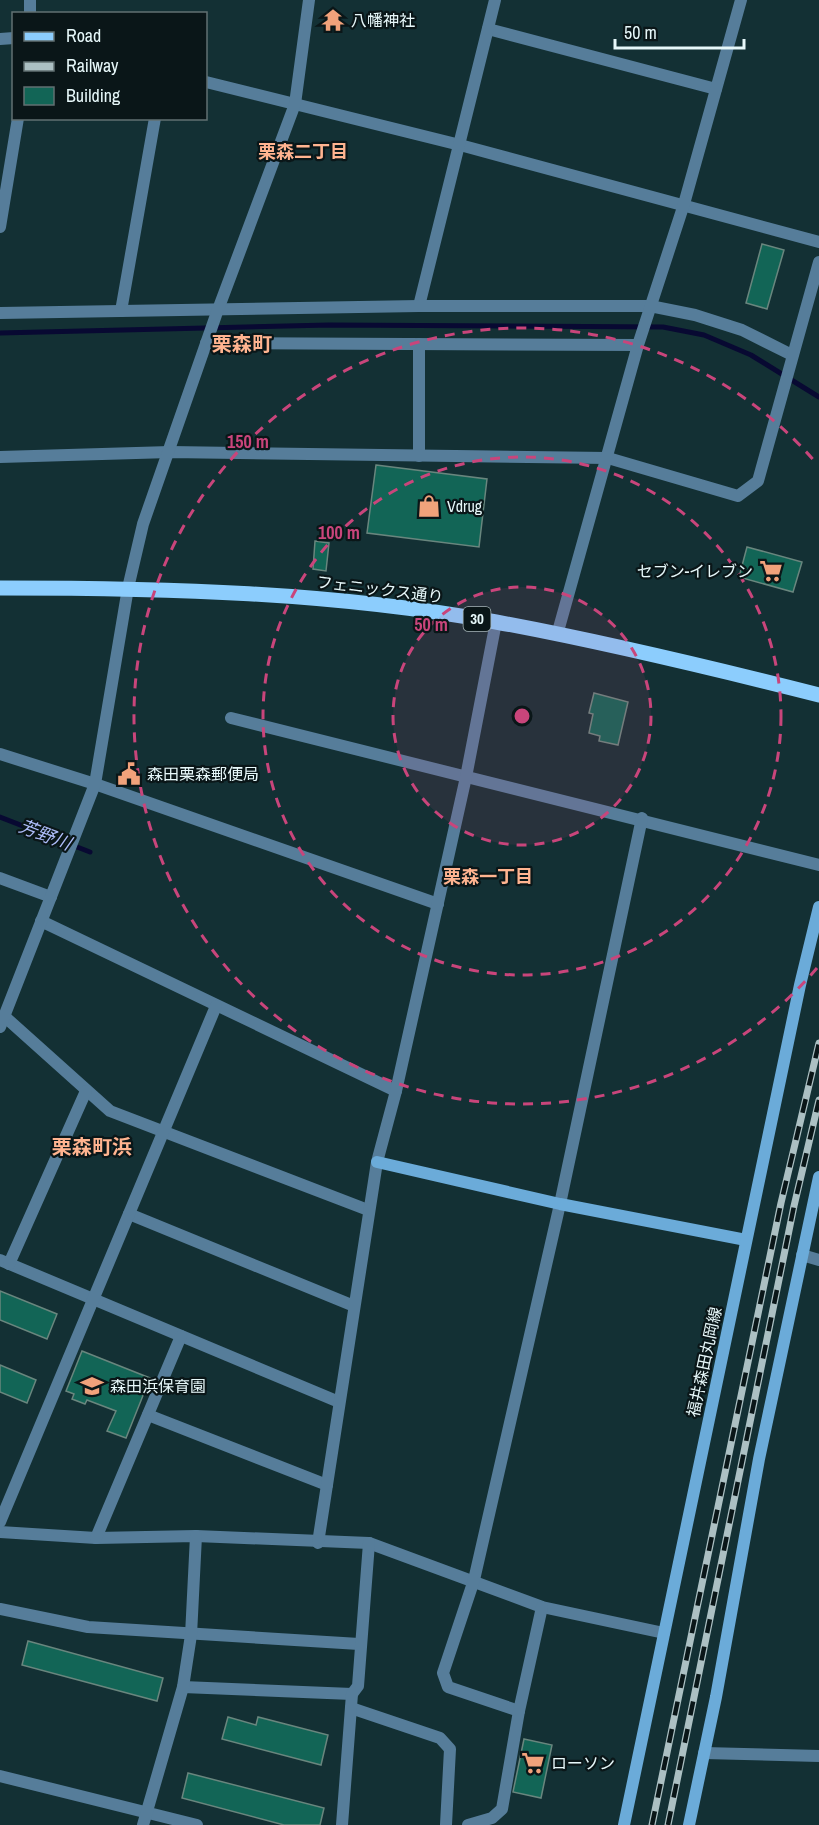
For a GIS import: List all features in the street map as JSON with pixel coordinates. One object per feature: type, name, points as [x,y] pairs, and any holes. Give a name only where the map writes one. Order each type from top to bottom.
[{"type":"main road","name":"フェニックス通り","points":[[0,588],[128,588],[273,596],[496,622],[705,666],[819,695]]},
{"type":"main road","name":"福井森田丸岡線","points":[[624,1825],[746,1240],[819,907]]},
{"type":"main road","points":[[377,1162],[560,1203],[746,1240]]},
{"type":"main road","points":[[689,1825],[716,1697],[759,1458],[819,1177]]},
{"type":"street","points":[[309,0],[295,104],[217,312],[144,524],[128,588],[95,784],[2,1022],[110,1111],[368,1210]]},
{"type":"street","points":[[419,306],[495,0]]},
{"type":"street","points":[[556,635],[608,459],[638,345],[684,204],[741,0]]},
{"type":"street","points":[[488,29],[716,89]]},
{"type":"street","points":[[207,82],[460,145],[819,242]]},
{"type":"street","points":[[0,227],[18,120]]},
{"type":"street","points":[[121,311],[155,120]]},
{"type":"street","points":[[0,457],[170,452],[608,459],[738,496],[758,481],[819,262]]},
{"type":"street","points":[[0,313],[217,312],[419,306],[650,306],[695,315],[742,330],[792,356]]},
{"type":"street","points":[[206,343],[638,345]]},
{"type":"street","points":[[419,344],[419,456]]},
{"type":"street","points":[[318,1543],[377,1162],[396,1091],[466,777],[496,622]]},
{"type":"street","points":[[231,718],[642,818],[819,865]]},
{"type":"street","points":[[0,754],[95,784],[438,904]]},
{"type":"street","points":[[519,1711],[448,1687],[443,1673],[474,1580],[560,1203],[642,818]]},
{"type":"street","points":[[0,878],[51,897]]},
{"type":"street","points":[[41,921],[396,1091]]},
{"type":"street","points":[[0,1522],[91,1299],[216,1006]]},
{"type":"street","points":[[86,1091],[4,1262],[339,1402]]},
{"type":"street","points":[[129,1214],[354,1306]]},
{"type":"street","points":[[802,1256],[819,1260]]},
{"type":"street","points":[[96,1538],[181,1336]]},
{"type":"street","points":[[147,1415],[327,1485]]},
{"type":"street","points":[[0,1532],[96,1538],[196,1536],[318,1543],[369,1543],[542,1607],[664,1633]]},
{"type":"street","points":[[145,1820],[183,1687],[191,1635],[196,1536]]},
{"type":"street","points":[[342,1825],[352,1694],[358,1686],[359,1644],[369,1543]]},
{"type":"street","points":[[468,1825],[492,1818],[502,1809],[519,1711],[542,1607]]},
{"type":"street","points":[[0,1609],[88,1627],[359,1644]]},
{"type":"street","points":[[183,1687],[352,1694]]},
{"type":"street","points":[[351,1708],[440,1738],[450,1749],[446,1825]]},
{"type":"street","points":[[704,1753],[819,1756]]},
{"type":"street","points":[[0,1776],[145,1820],[197,1825]]},
{"type":"building","points":[[762,244],[784,250],[767,309],[746,303]]},
{"type":"building","points":[[376,465],[487,479],[479,547],[367,533]]},
{"type":"building","points":[[315,541],[329,543],[326,571],[313,569]]},
{"type":"building","points":[[747,547],[802,562],[793,592],[739,577]]},
{"type":"building","points":[[594,693],[628,702],[618,745],[599,741],[600,736],[589,733],[593,714],[589,713]]},
{"type":"building","points":[[0,1291],[57,1314],[47,1339],[0,1320]]},
{"type":"building","points":[[82,1351],[150,1378],[126,1438],[107,1431],[116,1411],[87,1400],[85,1404],[72,1399],[74,1394],[66,1391]]},
{"type":"building","points":[[0,1365],[36,1380],[27,1403],[0,1392]]},
{"type":"building","points":[[28,1641],[163,1678],[157,1701],[22,1665]]},
{"type":"building","points":[[228,1717],[256,1725],[258,1717],[328,1735],[321,1765],[222,1739]]},
{"type":"building","points":[[524,1739],[552,1745],[541,1798],[513,1792]]},
{"type":"building","points":[[188,1773],[324,1808],[320,1825],[284,1825],[182,1798]]},
{"type":"waterway","points":[[0,333],[329,325],[663,327],[704,335],[751,355],[819,397]]},
{"type":"waterway","name":"芳野川","points":[[0,817],[90,852]]},
{"type":"railway","points":[[652,1825],[781,1203],[819,1043]]},
{"type":"railway","points":[[668,1825],[794,1206],[819,1100]]},
{"type":"place","name":"八幡神社","points":[[333,20]]},
{"type":"place","name":"Vdrug","points":[[429,506]]},
{"type":"place","name":"セブン-イレブン","points":[[771,571]]},
{"type":"place","name":"森田栗森郵便局","points":[[129,774]]},
{"type":"place","name":"森田浜保育園","points":[[92,1386]]},
{"type":"place","name":"ローソン","points":[[533,1763]]},
{"type":"district","name":"栗森二丁目","points":[[303,152]]},
{"type":"district","name":"栗森町","points":[[242,344]]},
{"type":"district","name":"栗森一丁目","points":[[488,877]]},
{"type":"district","name":"栗森町浜","points":[[92,1147]]}]
